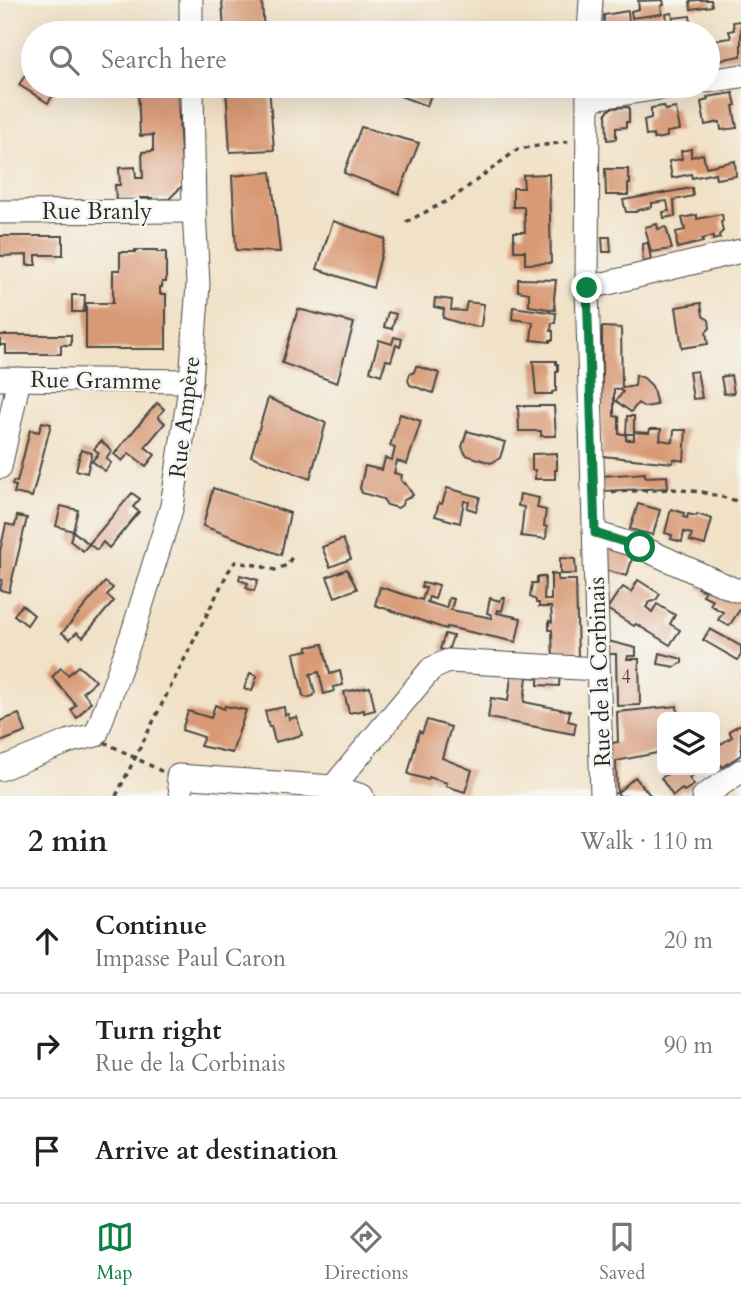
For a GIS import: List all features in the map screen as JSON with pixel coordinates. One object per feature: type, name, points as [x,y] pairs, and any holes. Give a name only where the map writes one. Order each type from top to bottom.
[{"type":"street","points":[[191,0],[191,21]]},
{"type":"street","points":[[720,79],[741,76]]},
{"type":"street","name":"Rue Ampère","points":[[100,738],[172,506],[191,381],[198,284],[192,98]]},
{"type":"street","name":"Rue de la Corbinais","points":[[588,98],[587,288],[602,796]]},
{"type":"street","name":"Rue Branly","points":[[0,212],[194,211]]},
{"type":"street","points":[[587,288],[741,251]]},
{"type":"street","points":[[0,467],[9,379]]},
{"type":"street","name":"Rue Gramme","points":[[9,379],[191,381]]},
{"type":"street","points":[[595,533],[640,547],[741,590]]},
{"type":"street","points":[[333,787],[431,669],[449,661],[598,668]]},
{"type":"street","points":[[0,769],[70,741],[100,738]]},
{"type":"street","points":[[704,796],[741,771]]},
{"type":"street","points":[[176,782],[333,787],[362,796]]},
{"type":"path","points":[[406,222],[453,198],[517,149],[588,138]]},
{"type":"path","points":[[593,493],[673,489],[702,492],[741,502]]},
{"type":"path","points":[[116,796],[235,562],[275,570],[287,565],[292,557]]},
{"type":"path","points":[[100,738],[176,782]]},
{"type":"building","points":[[222,0],[262,0],[263,21],[223,21]]},
{"type":"building","points":[[663,0],[662,14],[632,18],[631,11],[639,9],[638,1]]},
{"type":"building","points":[[711,0],[712,6],[691,9],[690,1]]},
{"type":"building","points":[[628,11],[629,21],[604,21],[604,15]]},
{"type":"building","points":[[672,13],[673,18],[690,16],[691,21],[667,21],[666,14]]},
{"type":"building","points":[[741,21],[741,56],[720,60],[720,39],[731,38],[729,31],[734,30],[733,22]]},
{"type":"building","points":[[733,93],[737,128],[721,130],[720,122],[705,125],[701,102],[707,98],[720,98],[720,95]]},
{"type":"building","points":[[138,98],[178,98],[183,185],[169,199],[116,200],[115,185],[120,185],[119,168],[135,167],[136,178],[143,178],[142,152],[153,151],[153,135],[140,136]]},
{"type":"building","points":[[227,98],[270,98],[274,150],[230,152]]},
{"type":"building","points":[[405,98],[430,98],[427,106]]},
{"type":"building","points":[[664,106],[665,110],[676,108],[680,130],[667,132],[667,137],[654,139],[653,135],[646,136],[644,120],[651,118],[651,108]]},
{"type":"building","points":[[629,107],[629,122],[626,122],[626,127],[616,128],[616,139],[607,140],[606,113],[611,108]]},
{"type":"building","points":[[361,127],[419,143],[399,194],[344,173]]},
{"type":"building","points":[[691,149],[691,157],[703,154],[706,167],[735,161],[736,176],[716,179],[715,173],[692,178],[691,174],[672,178],[669,161],[682,159],[681,151]]},
{"type":"building","points":[[605,169],[628,169],[628,195],[606,195]]},
{"type":"building","points":[[271,172],[280,252],[236,250],[232,176]]},
{"type":"building","points":[[549,174],[551,263],[525,264],[525,251],[514,251],[514,232],[525,232],[524,207],[513,207],[513,188],[524,188],[523,175]]},
{"type":"building","points":[[692,188],[693,196],[674,200],[675,216],[664,218],[663,212],[669,211],[667,201],[652,203],[652,207],[636,212],[626,212],[623,200]]},
{"type":"building","points":[[722,214],[723,231],[719,235],[720,238],[713,240],[713,236],[702,239],[703,242],[677,248],[676,232],[685,230],[682,218],[697,215],[697,219]]},
{"type":"building","points":[[333,221],[385,239],[373,288],[317,269]]},
{"type":"building","points":[[657,224],[658,229],[666,227],[672,249],[651,252],[645,227]]},
{"type":"building","points":[[0,236],[63,236],[63,255],[36,255],[36,265],[27,265],[27,255],[0,256]]},
{"type":"building","points":[[602,237],[610,237],[611,252],[603,252]]},
{"type":"building","points":[[648,243],[651,260],[643,262],[642,244]]},
{"type":"building","points":[[120,252],[166,252],[166,282],[162,282],[160,294],[166,294],[166,349],[86,349],[86,303],[113,303],[113,270],[120,270]]},
{"type":"building","points":[[518,279],[556,280],[555,310],[529,306],[529,293],[518,291]]},
{"type":"building","points":[[72,295],[85,295],[84,312],[72,312]]},
{"type":"building","points":[[435,298],[452,300],[451,310],[465,311],[467,302],[484,304],[481,326],[443,318],[444,309],[434,307]]},
{"type":"building","points":[[701,303],[703,316],[709,320],[710,328],[706,332],[708,344],[682,348],[676,307]]},
{"type":"building","points":[[513,307],[556,313],[551,331],[553,340],[531,340],[533,322],[512,319]]},
{"type":"building","points":[[298,309],[354,323],[337,383],[282,363]]},
{"type":"building","points":[[388,312],[396,314],[392,329],[384,327]]},
{"type":"building","points":[[602,327],[621,328],[622,388],[635,386],[636,375],[644,378],[652,386],[657,405],[644,407],[638,403],[631,412],[616,401],[623,392],[614,389],[614,416],[619,417],[619,434],[626,434],[627,416],[634,416],[634,432],[649,433],[650,429],[661,429],[660,440],[673,442],[674,430],[686,430],[684,461],[673,459],[673,463],[602,456]],"holes":[[[626,434],[634,434],[634,440],[626,440]]]},
{"type":"building","points":[[0,335],[71,335],[71,345],[61,345],[61,354],[6,354],[6,345],[0,345]]},
{"type":"building","points":[[394,337],[402,339],[400,347],[396,345],[391,361],[386,360],[381,375],[370,371],[379,340],[392,344]]},
{"type":"building","points":[[533,361],[556,361],[558,364],[556,391],[552,394],[536,394]]},
{"type":"building","points":[[416,366],[439,373],[433,393],[410,385],[408,380]]},
{"type":"building","points":[[697,371],[702,398],[693,399],[689,372]]},
{"type":"building","points":[[731,375],[734,393],[724,394],[721,377]]},
{"type":"building","points":[[268,398],[326,423],[310,479],[251,456]]},
{"type":"building","points":[[157,403],[164,409],[158,417],[165,423],[145,447],[155,455],[146,466],[129,453],[122,461],[114,454]]},
{"type":"building","points":[[518,406],[554,406],[556,436],[541,436],[541,431],[519,431]]},
{"type":"building","points":[[400,414],[421,421],[407,464],[397,461],[394,473],[402,475],[401,480],[413,495],[398,508],[387,505],[383,499],[362,493],[360,488],[365,466],[382,470],[385,458],[392,460],[395,448],[390,446]]},
{"type":"building","points":[[42,422],[51,424],[32,497],[14,493],[16,486],[12,485],[13,481],[17,482],[30,430],[39,432]]},
{"type":"building","points":[[467,431],[505,442],[500,458],[491,463],[466,455],[462,447]]},
{"type":"building","points":[[101,441],[112,451],[106,458],[111,463],[105,471],[92,461],[99,453],[94,449]]},
{"type":"building","points":[[81,450],[92,453],[87,473],[76,470]]},
{"type":"building","points":[[557,453],[555,479],[535,479],[532,454]]},
{"type":"building","points":[[645,473],[645,477],[667,476],[668,488],[602,491],[602,476]]},
{"type":"building","points":[[213,488],[290,513],[281,555],[203,526]]},
{"type":"building","points":[[447,488],[480,497],[476,511],[467,508],[469,502],[464,501],[460,523],[435,516]]},
{"type":"building","points":[[132,493],[140,499],[133,507],[139,512],[109,548],[103,542],[97,550],[89,544]]},
{"type":"building","points":[[520,494],[539,498],[537,508],[546,510],[546,539],[521,536],[524,507],[518,506]]},
{"type":"building","points":[[638,504],[660,510],[653,535],[630,529]]},
{"type":"building","points":[[61,506],[78,510],[73,531],[56,526]]},
{"type":"building","points":[[671,509],[684,513],[683,517],[687,518],[688,514],[697,514],[712,519],[705,545],[690,541],[692,534],[684,532],[682,542],[671,539],[672,535],[665,533]]},
{"type":"building","points":[[17,516],[27,518],[9,592],[0,590],[0,551],[6,524],[15,526]]},
{"type":"building","points":[[73,531],[89,544],[83,551],[70,541]]},
{"type":"building","points":[[343,539],[351,559],[330,567],[322,547]]},
{"type":"building","points":[[602,540],[635,549],[627,576],[601,569]]},
{"type":"building","points":[[560,558],[575,559],[576,574],[560,574]]},
{"type":"building","points":[[347,569],[357,589],[335,597],[327,577]]},
{"type":"building","points":[[551,574],[558,575],[558,580],[576,580],[578,658],[553,662],[552,630],[549,630],[549,621],[552,622],[551,607],[539,607],[539,603],[530,597],[532,583],[537,583],[537,577],[545,577],[544,600],[551,600]]},
{"type":"building","points":[[240,575],[258,580],[254,591],[246,588],[248,583],[239,580]]},
{"type":"building","points":[[703,579],[741,600],[741,608],[729,626],[718,620],[723,612],[710,605],[713,600],[703,595],[705,591],[698,588]]},
{"type":"building","points":[[638,580],[660,594],[646,607],[652,612],[657,604],[675,615],[670,624],[680,630],[670,645],[607,609],[623,587],[631,592]]},
{"type":"building","points":[[105,582],[113,588],[107,595],[114,601],[83,637],[77,632],[70,639],[62,633]]},
{"type":"building","points":[[422,583],[439,585],[435,599],[429,597],[427,602],[446,608],[449,598],[454,599],[451,610],[492,618],[492,615],[487,613],[490,598],[500,601],[502,597],[505,598],[502,611],[498,610],[497,613],[521,618],[516,642],[447,627],[446,629],[375,605],[380,587],[422,600],[426,588],[421,587]]},
{"type":"building","points":[[22,605],[34,615],[27,625],[14,615]]},
{"type":"building","points":[[710,629],[741,646],[738,660],[703,640]]},
{"type":"building","points":[[445,634],[453,636],[448,651],[440,649]]},
{"type":"building","points":[[604,640],[636,648],[636,656],[628,656],[627,659],[639,659],[640,705],[617,706],[616,654],[604,654]]},
{"type":"building","points":[[323,644],[330,674],[340,671],[343,685],[333,687],[334,691],[324,694],[319,672],[310,674],[315,693],[307,698],[303,696],[294,653]]},
{"type":"building","points":[[660,653],[682,659],[682,663],[675,667],[658,664]]},
{"type":"building","points":[[78,666],[96,681],[83,692],[91,702],[77,718],[71,710],[76,705],[52,677],[61,668],[68,675]]},
{"type":"building","points":[[512,669],[560,672],[559,686],[538,685],[538,678],[527,677],[524,702],[570,711],[568,721],[576,723],[574,734],[488,718],[491,698],[508,701]]},
{"type":"building","points":[[250,673],[257,676],[252,691],[244,689]]},
{"type":"building","points":[[370,687],[375,710],[349,713],[344,692]]},
{"type":"building","points":[[215,705],[224,709],[225,706],[246,710],[232,753],[200,746],[204,737],[182,730],[188,711],[211,718]]},
{"type":"building","points":[[677,706],[678,712],[657,712],[657,753],[616,761],[617,793],[609,794],[607,744],[618,742],[617,712]]},
{"type":"building","points":[[284,707],[285,715],[288,714],[289,719],[297,717],[302,735],[275,742],[265,711]]},
{"type":"building","points":[[19,714],[26,732],[0,742],[0,721]]},
{"type":"building","points":[[427,720],[451,727],[442,758],[472,770],[465,792],[429,777],[428,780],[408,774],[419,731],[422,733]]},
{"type":"building","points":[[741,724],[741,755],[722,767],[720,744],[732,737],[729,731]]},
{"type":"building","points":[[666,775],[693,775],[689,778],[694,785],[673,796],[661,778]]},
{"type":"building","points":[[635,777],[651,796],[620,796],[617,793]]},
{"type":"route","points":[[587,288],[595,533],[640,547]]}]
